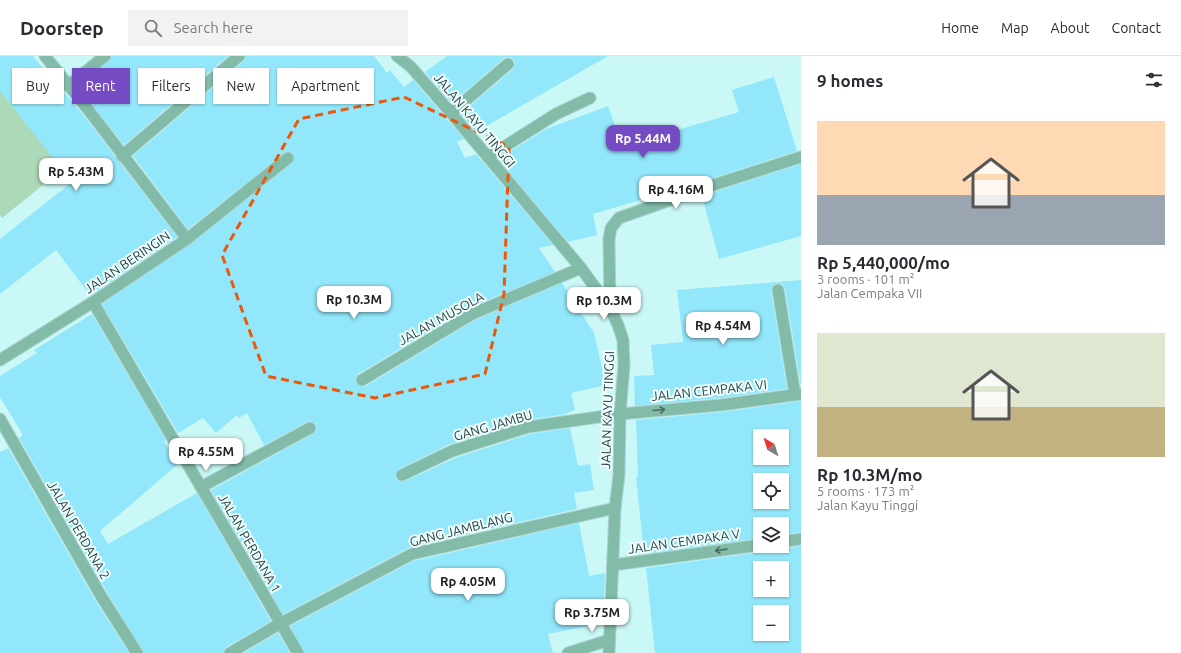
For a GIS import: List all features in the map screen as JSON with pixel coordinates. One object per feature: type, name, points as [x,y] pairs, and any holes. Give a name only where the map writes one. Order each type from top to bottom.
[{"type":"street","name":"JALAN BERINGIN","points":[[0,360],[93,302],[187,239],[122,156],[90,112],[45,56]]},
{"type":"street","points":[[68,86],[105,56]]},
{"type":"street","points":[[122,156],[239,56]]},
{"type":"street","name":"JALAN KAYU TINGGI","points":[[397,56],[411,67],[451,113],[581,268],[610,308],[618,325],[623,340],[624,365],[620,414],[619,475],[614,508],[609,653]]},
{"type":"street","points":[[451,113],[508,64]]},
{"type":"street","points":[[488,157],[556,114],[590,98]]},
{"type":"street","points":[[610,308],[609,239],[611,228],[619,218],[704,188],[801,157]]},
{"type":"street","points":[[187,239],[288,158]]},
{"type":"street","name":"JALAN MUSOLA","points":[[362,380],[472,314],[581,268]]},
{"type":"street","points":[[778,290],[798,394]]},
{"type":"street","name":"JALAN PERDANA 1","points":[[93,302],[298,653]]},
{"type":"street","name":"JALAN CEMPAKA VI","points":[[620,414],[721,405],[798,394]]},
{"type":"street","name":"GANG JAMBU","points":[[402,475],[452,451],[528,427],[620,414]]},
{"type":"street","name":"JALAN PERDANA 2","points":[[0,419],[101,596],[137,653]]},
{"type":"street","points":[[201,487],[310,428]]},
{"type":"street","name":"GANG JAMBLANG","points":[[230,653],[281,623],[412,554],[614,508]]},
{"type":"street","points":[[789,541],[801,539]]},
{"type":"street","name":"JALAN CEMPAKA V","points":[[613,565],[753,546]]},
{"type":"street","points":[[568,653],[609,640]]},
{"type":"highlighted area","points":[[404,97],[509,147],[504,294],[485,374],[375,398],[266,376],[222,255],[299,119]]},
{"type":"green space","points":[[0,81],[12,96],[12,104],[19,104],[68,165],[2,218],[0,215]]},
{"type":"building","points":[[0,56],[33,56],[43,68],[12,68],[12,104],[64,104],[64,92],[72,102],[72,104],[74,104],[84,116],[177,237],[90,295],[56,250],[0,294],[0,239],[72,182],[0,91]]},
{"type":"building","points":[[112,56],[228,56],[205,76],[205,68],[138,68],[138,104],[172,104],[124,145],[92,104],[130,104],[130,68],[100,68],[109,61]]},
{"type":"building","points":[[246,56],[374,56],[387,73],[390,70],[404,87],[413,80],[464,139],[457,142],[465,158],[476,154],[553,245],[539,248],[555,272],[468,308],[358,374],[355,381],[359,386],[366,386],[475,320],[562,283],[594,333],[606,385],[571,393],[575,410],[567,414],[526,420],[450,444],[399,469],[395,475],[398,481],[405,481],[455,458],[530,434],[570,428],[578,466],[590,464],[594,490],[574,493],[577,509],[410,547],[283,614],[211,490],[313,434],[317,429],[316,424],[311,421],[307,422],[264,445],[247,413],[239,418],[237,415],[216,433],[203,418],[178,433],[102,304],[191,244],[294,161],[293,153],[287,151],[188,229],[133,156],[194,104],[205,104],[205,94],[213,88],[213,104],[269,104],[269,68],[236,68],[244,61]]},
{"type":"building","points":[[447,56],[608,56],[476,132],[461,114],[513,69],[515,62],[510,57],[504,58],[452,103],[425,72]]},
{"type":"building","points":[[774,77],[797,151],[688,186],[593,214],[597,235],[568,242],[498,159],[546,129],[608,106],[622,146],[739,112],[732,90]]},
{"type":"building","points":[[801,164],[801,236],[719,259],[702,196]]},
{"type":"building","points":[[801,280],[801,387],[785,289],[783,285],[777,283],[773,285],[771,291],[787,389],[720,398],[635,406],[634,376],[654,375],[651,345],[683,342],[677,290]]},
{"type":"building","points":[[92,314],[166,440],[164,441],[177,465],[100,531],[108,544],[197,493],[271,621],[226,647],[223,653],[144,653],[107,592],[19,438],[23,435],[0,397],[0,376],[37,353],[34,350]]},
{"type":"building","points":[[801,401],[801,532],[789,534],[789,517],[753,517],[753,539],[644,554],[636,477],[638,477],[636,420],[722,412]]},
{"type":"building","points":[[8,448],[95,600],[129,653],[0,653],[0,452]]},
{"type":"building","points":[[579,523],[589,576],[605,573],[603,623],[548,634],[553,653],[305,653],[290,626],[414,561]]},
{"type":"building","points":[[801,546],[801,653],[655,653],[646,568],[754,553],[789,553],[789,548]]},
{"type":"building","points":[[278,633],[290,653],[244,653]]}]
